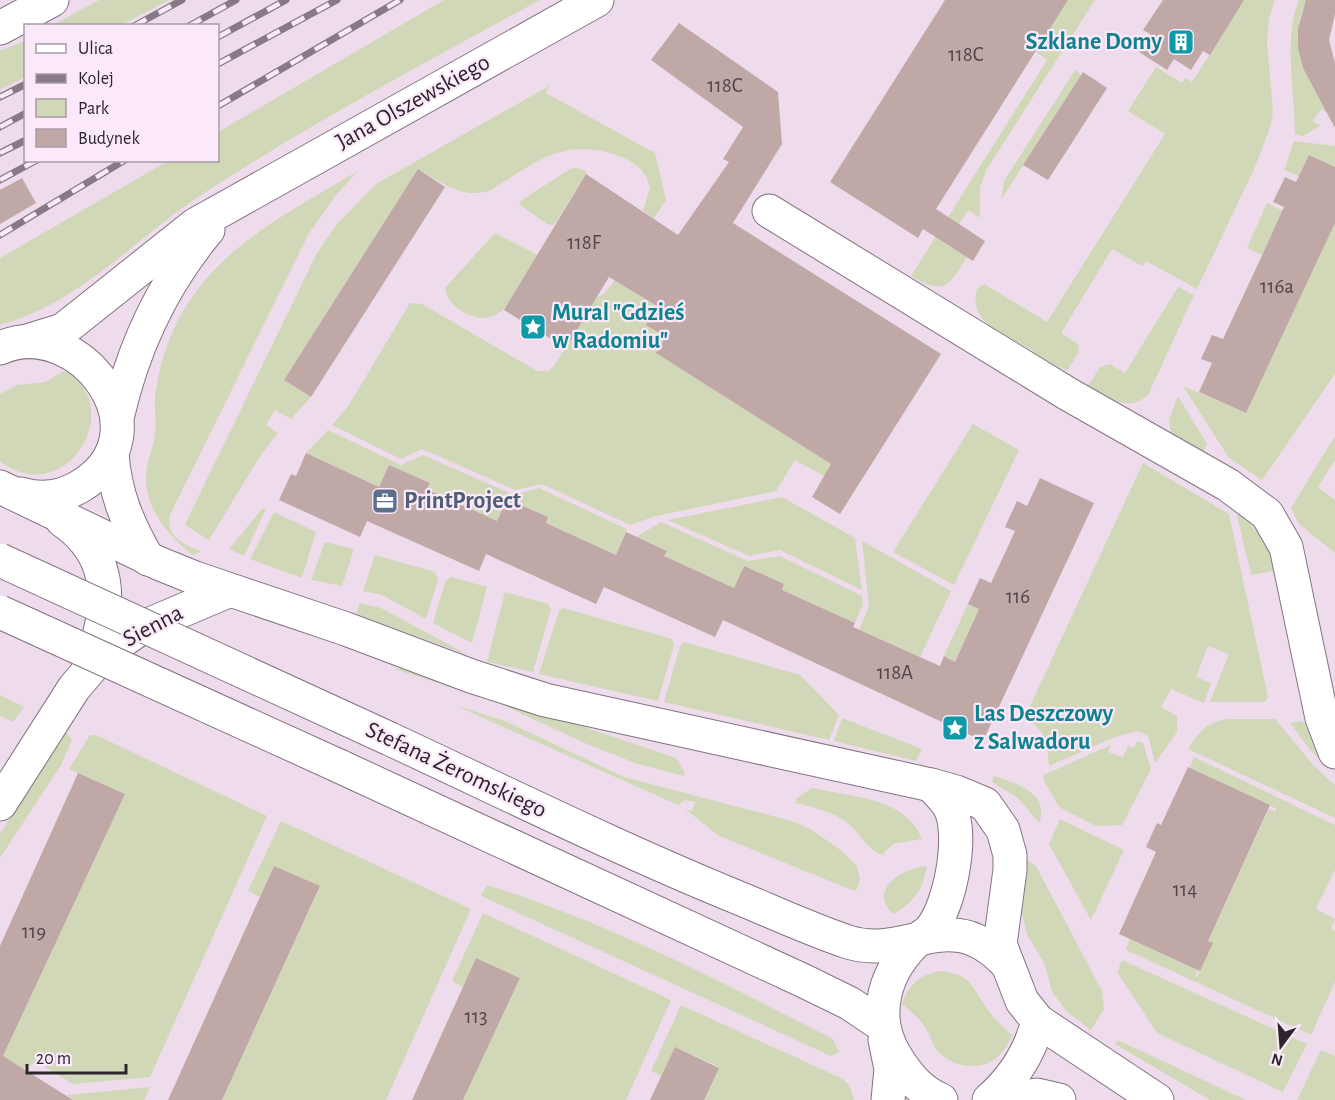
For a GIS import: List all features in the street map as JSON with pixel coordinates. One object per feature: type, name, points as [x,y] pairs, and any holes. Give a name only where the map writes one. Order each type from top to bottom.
[{"type":"main road","points":[[0,28],[52,0]]},
{"type":"main road","name":"Jana Olszewskiego","points":[[13,344],[63,330],[195,225],[597,0]]},
{"type":"main road","name":"Jana Olszewskiego","points":[[112,454],[118,414],[135,352],[161,297],[190,252],[229,206]]},
{"type":"main road","points":[[769,211],[1068,394],[1228,485],[1267,514],[1286,547],[1322,718],[1335,752]]},
{"type":"main road","points":[[13,344],[58,348],[88,367],[107,387],[118,414]]},
{"type":"main road","points":[[0,487],[26,496],[59,495],[72,491],[100,472],[112,454]]},
{"type":"main road","points":[[112,454],[114,481],[124,515],[148,559]]},
{"type":"main road","name":"Stefana Żeromskiego","points":[[0,487],[148,559],[228,591],[346,629],[471,676],[545,700],[931,785],[985,804],[1002,830],[1010,855],[1000,944],[1005,962],[1022,1001],[1038,1021],[1157,1100]]},
{"type":"main road","name":"Sienna","points":[[43,507],[68,524],[95,552],[104,575],[102,628],[86,673]]},
{"type":"main road","name":"Stefana Żeromskiego","points":[[0,560],[694,879],[849,942],[888,946],[920,937],[947,934],[972,938],[994,950],[1005,962]]},
{"type":"main road","name":"Sienna","points":[[0,804],[86,673],[103,654],[141,628],[228,591]]},
{"type":"main road","name":"Stefana Żeromskiego","points":[[0,612],[339,766],[849,1003],[884,1033],[912,1080],[922,1090],[941,1100]]},
{"type":"main road","points":[[888,1100],[891,1069],[884,1033],[887,983],[920,937],[931,929],[943,902],[954,863],[957,836],[951,808],[931,785]]},
{"type":"main road","points":[[989,1100],[1019,1067],[1033,1041],[1038,1021]]},
{"type":"main road","points":[[998,1100],[1037,1095],[1059,1100]]},
{"type":"green space","points":[[99,0],[169,0],[123,24],[55,24]]},
{"type":"green space","points":[[444,0],[540,0],[284,143],[176,212],[81,286],[29,315],[0,325],[0,258],[166,162],[219,162],[219,131]]},
{"type":"green space","points":[[1068,0],[1095,0],[987,169],[980,187],[980,218],[968,210],[946,244],[967,257],[950,282],[938,287],[922,282],[911,276],[1047,60],[1035,51]]},
{"type":"green space","points":[[1244,0],[1275,0],[1269,19],[1267,42],[1273,111],[1271,125],[1255,167],[1197,289],[1146,261],[1142,266],[1112,249],[1061,333],[1078,344],[1079,352],[1067,371],[992,328],[978,311],[976,301],[977,289],[984,284],[1047,322],[1165,134],[1128,111],[1156,67],[1182,83],[1186,78],[1192,82]]},
{"type":"green space","points":[[1299,0],[1307,0],[1300,16],[1298,32],[1302,62],[1316,90],[1335,117],[1321,109],[1313,121],[1320,126],[1303,136],[1295,134],[1291,66],[1294,14]]},
{"type":"green space","points":[[24,41],[24,78],[0,90],[0,51]]},
{"type":"green space","points":[[1075,70],[1081,75],[1001,200],[1004,181]]},
{"type":"green space","points":[[549,86],[546,93],[655,153],[666,200],[622,267],[617,264],[648,214],[643,210],[650,188],[643,172],[625,158],[599,151],[581,149],[565,151],[536,162],[489,191],[479,193],[469,193],[452,188],[418,169],[284,380],[311,397],[291,419],[275,410],[266,425],[278,433],[262,453],[209,540],[185,525],[317,253],[337,224],[376,184]]},
{"type":"green space","points":[[1294,141],[1335,146],[1335,167],[1309,155],[1299,176],[1284,170]]},
{"type":"green space","points":[[570,169],[586,171],[586,174],[554,225],[547,224],[520,205],[519,202]]},
{"type":"green space","points":[[358,171],[336,195],[308,235],[170,515],[169,523],[173,534],[183,543],[201,552],[193,555],[175,540],[160,521],[146,487],[146,475],[155,435],[155,396],[166,348],[182,313],[203,282],[228,256],[289,212]]},
{"type":"green space","points":[[1267,203],[1283,211],[1262,255],[1247,248]]},
{"type":"green space","points":[[1335,223],[1335,374],[1262,480],[1229,458],[1183,386],[1246,413]]},
{"type":"green space","points":[[495,233],[538,255],[510,302],[491,317],[479,318],[455,306],[447,296],[445,288]]},
{"type":"green space","points":[[615,280],[674,317],[672,328],[657,353],[833,465],[824,476],[795,460],[776,491],[656,516],[630,525],[542,484],[515,490],[422,449],[401,459],[332,425],[349,405],[410,303],[422,304],[537,371],[548,371],[554,366],[596,298],[604,294]]},
{"type":"green space","points":[[1178,287],[1194,295],[1148,395],[1132,403],[1117,402],[1088,386],[1100,367],[1110,364],[1125,373]]},
{"type":"green space","points":[[62,372],[67,372],[84,390],[91,410],[89,431],[80,450],[64,465],[45,474],[23,473],[0,461],[0,394],[17,385],[45,382]]},
{"type":"green space","points":[[1178,396],[1207,444],[1203,453],[1171,435],[1169,419]]},
{"type":"green space","points":[[973,424],[1019,450],[954,585],[893,552]]},
{"type":"green space","points":[[328,430],[401,465],[423,455],[514,495],[539,488],[627,529],[616,555],[546,523],[548,517],[507,499],[497,521],[427,489],[430,483],[389,465],[379,487],[306,453]]},
{"type":"green space","points":[[1335,436],[1335,460],[1318,487],[1335,500],[1335,553],[1299,524],[1291,508]]},
{"type":"green space","points":[[1143,463],[1229,514],[1268,697],[1265,702],[1210,702],[1229,654],[1208,646],[1196,677],[1211,683],[1204,703],[1171,689],[1161,707],[1177,716],[1177,732],[1155,763],[1148,736],[1138,731],[1115,737],[1049,766],[1046,744],[1041,732],[1024,719]]},
{"type":"green space","points":[[782,497],[855,538],[862,590],[780,550],[749,556],[668,520]]},
{"type":"green space","points":[[262,509],[266,509],[244,556],[229,549]]},
{"type":"green space","points":[[1236,511],[1262,538],[1278,570],[1251,575]]},
{"type":"green space","points":[[274,512],[316,532],[302,578],[250,559]]},
{"type":"green space","points":[[661,522],[748,561],[780,556],[862,596],[863,604],[855,623],[782,590],[784,584],[744,566],[734,588],[664,556],[666,550],[636,537]]},
{"type":"green space","points":[[862,541],[951,591],[920,657],[876,637],[850,650],[869,607]]},
{"type":"green space","points":[[325,542],[354,549],[342,586],[311,580]]},
{"type":"green space","points":[[375,555],[435,572],[438,579],[426,619],[382,595],[363,591]]},
{"type":"green space","points":[[451,577],[487,587],[472,643],[433,623],[445,582]]},
{"type":"green space","points":[[505,592],[548,604],[551,609],[533,672],[487,662]]},
{"type":"green space","points":[[360,603],[381,608],[468,655],[356,614]]},
{"type":"green space","points":[[968,604],[979,609],[955,662],[944,656]]},
{"type":"green space","points":[[563,608],[672,639],[674,645],[658,701],[539,674],[559,611]]},
{"type":"green space","points":[[684,642],[800,675],[839,715],[829,740],[664,702],[680,646]]},
{"type":"green space","points":[[408,667],[676,758],[685,773],[684,776],[635,763],[587,744],[490,699],[394,669]]},
{"type":"green space","points":[[0,695],[24,707],[13,722],[0,716]]},
{"type":"green space","points":[[454,705],[505,721],[624,777],[795,822],[812,830],[842,851],[857,866],[860,880],[856,891],[719,836],[685,809],[692,811],[695,802],[685,800],[678,805]]},
{"type":"green space","points":[[842,718],[922,749],[916,761],[834,741]]},
{"type":"green space","points":[[1227,719],[1275,719],[1315,767],[1335,785],[1335,818],[1188,749],[1204,729]]},
{"type":"green space","points":[[1300,721],[1308,725],[1315,749],[1335,773],[1311,751],[1290,723]]},
{"type":"green space","points":[[65,731],[72,740],[61,765],[0,858],[0,834]]},
{"type":"green space","points":[[90,735],[96,735],[267,816],[150,1077],[73,1084],[37,1062],[23,1069],[3,1056],[125,794],[69,769]]},
{"type":"green space","points":[[1137,741],[1143,743],[1151,769],[1122,825],[1096,826],[1059,807],[1043,779],[1044,775],[1111,745],[1108,752],[1123,757],[1128,746],[1134,748]]},
{"type":"green space","points":[[1194,757],[1335,825],[1335,870],[1316,909],[1335,919],[1331,929],[1335,931],[1335,982],[1311,1035],[1126,950],[1130,939],[1198,970],[1195,976],[1197,977],[1212,944],[1208,941],[1269,809],[1275,812],[1277,809],[1190,768]]},
{"type":"green space","points":[[994,776],[1021,786],[1036,797],[1040,804],[1039,823],[1018,798],[992,782]]},
{"type":"green space","points":[[812,788],[860,797],[890,807],[904,815],[914,825],[922,839],[893,844],[882,855],[877,853],[840,818],[795,803],[797,798]]},
{"type":"green space","points":[[1060,819],[1124,850],[1091,920],[1049,844]]},
{"type":"green space","points":[[281,821],[471,909],[386,1100],[222,1100],[320,887],[274,866],[260,897],[248,891]]},
{"type":"green space","points":[[1023,858],[1036,866],[1102,991],[1104,1009],[1091,1030],[1067,1012],[1052,992],[1045,965],[1027,934],[1020,906]]},
{"type":"green space","points":[[927,866],[923,882],[912,900],[893,914],[886,905],[884,896],[886,888],[899,875]]},
{"type":"green space","points":[[487,885],[577,917],[663,954],[833,1039],[839,1052],[831,1056],[481,896]]},
{"type":"green space","points":[[483,913],[671,1000],[626,1100],[463,1100],[520,978],[476,958],[463,987],[452,981]]},
{"type":"green space","points":[[1122,960],[1307,1044],[1283,1092],[1157,1033],[1117,972]]},
{"type":"green space","points":[[941,971],[959,975],[969,982],[992,1015],[1012,1035],[1002,1052],[990,1062],[978,1066],[965,1066],[945,1058],[935,1048],[923,1024],[902,1004],[908,991],[916,982],[927,975]]},
{"type":"green space","points":[[681,1005],[843,1079],[849,1085],[854,1100],[704,1100],[719,1067],[675,1047],[662,1076],[651,1071]]},
{"type":"green space","points":[[1117,1041],[1246,1100],[1210,1100],[1115,1044]]},
{"type":"green space","points":[[1321,1050],[1335,1056],[1335,1100],[1297,1100]]},
{"type":"green space","points":[[150,1087],[144,1100],[74,1100],[67,1095]]},
{"type":"building","points":[[945,0],[1068,0],[936,209],[985,241],[973,261],[923,229],[918,238],[830,182]]},
{"type":"building","name":"Szklane Domy","points":[[1163,0],[1244,0],[1210,55],[1203,51],[1191,70],[1174,59],[1167,70],[1139,52],[1150,34],[1143,30]]},
{"type":"building","points":[[1306,0],[1335,0],[1335,14],[1329,40],[1335,63],[1335,128],[1303,68],[1298,48],[1298,28]]},
{"type":"building","points":[[679,23],[778,92],[782,144],[733,223],[941,354],[840,514],[812,497],[831,464],[656,353],[666,337],[646,325],[657,306],[609,277],[566,348],[504,310],[586,174],[678,235],[729,162],[723,159],[743,127],[651,60]]},
{"type":"building","points":[[1083,72],[1107,88],[1048,180],[1023,165]]},
{"type":"building","points":[[1309,155],[1335,167],[1335,223],[1246,413],[1199,392],[1212,363],[1201,359],[1212,335],[1223,339],[1259,262],[1284,207],[1273,202],[1285,177],[1296,182]]},
{"type":"building","points":[[418,169],[445,187],[311,397],[284,380]]},
{"type":"building","points":[[22,178],[36,203],[0,224],[0,190]]},
{"type":"building","points":[[306,453],[379,487],[389,465],[430,483],[427,489],[497,521],[507,499],[548,517],[546,523],[616,555],[626,532],[667,551],[664,556],[734,588],[744,566],[784,584],[782,590],[855,623],[853,627],[940,666],[944,656],[955,662],[979,609],[968,604],[980,578],[991,583],[1015,531],[1005,527],[1017,501],[1027,506],[1040,478],[1094,503],[983,741],[723,620],[715,637],[604,587],[596,604],[486,554],[479,571],[367,521],[360,537],[279,500],[291,474],[296,476]]},
{"type":"building","points":[[1188,767],[1270,805],[1208,941],[1213,943],[1200,971],[1119,934],[1156,852],[1146,847],[1157,823],[1161,825]]},
{"type":"building","points":[[78,773],[125,794],[3,1056],[73,1100],[0,1100],[0,946]]},
{"type":"building","points":[[274,866],[320,886],[222,1100],[168,1100]]},
{"type":"building","points":[[476,958],[520,978],[463,1100],[412,1100]]},
{"type":"building","points":[[675,1047],[719,1068],[704,1100],[650,1100]]},
{"type":"railway","points":[[138,24],[182,0]]},
{"type":"railway","points":[[193,24],[236,0]]},
{"type":"railway","points":[[219,36],[286,0]]},
{"type":"railway","points":[[219,63],[337,0]]},
{"type":"railway","points":[[219,105],[400,0]]},
{"type":"railway","points":[[0,97],[24,85]]},
{"type":"railway","points":[[0,127],[24,114]]},
{"type":"railway","points":[[0,153],[24,141]]},
{"type":"railway","points":[[0,180],[33,162]]},
{"type":"railway","points":[[0,235],[122,162]]},
{"type":"place","name":"Szklane Domy","points":[[1181,42]]},
{"type":"place","name":"Mural \"Gdzieś w Radomiu\"","points":[[533,327]]},
{"type":"place","name":"PrintProject","points":[[385,501]]},
{"type":"place","name":"Las Deszczowy z Salwadoru","points":[[955,728]]}]
